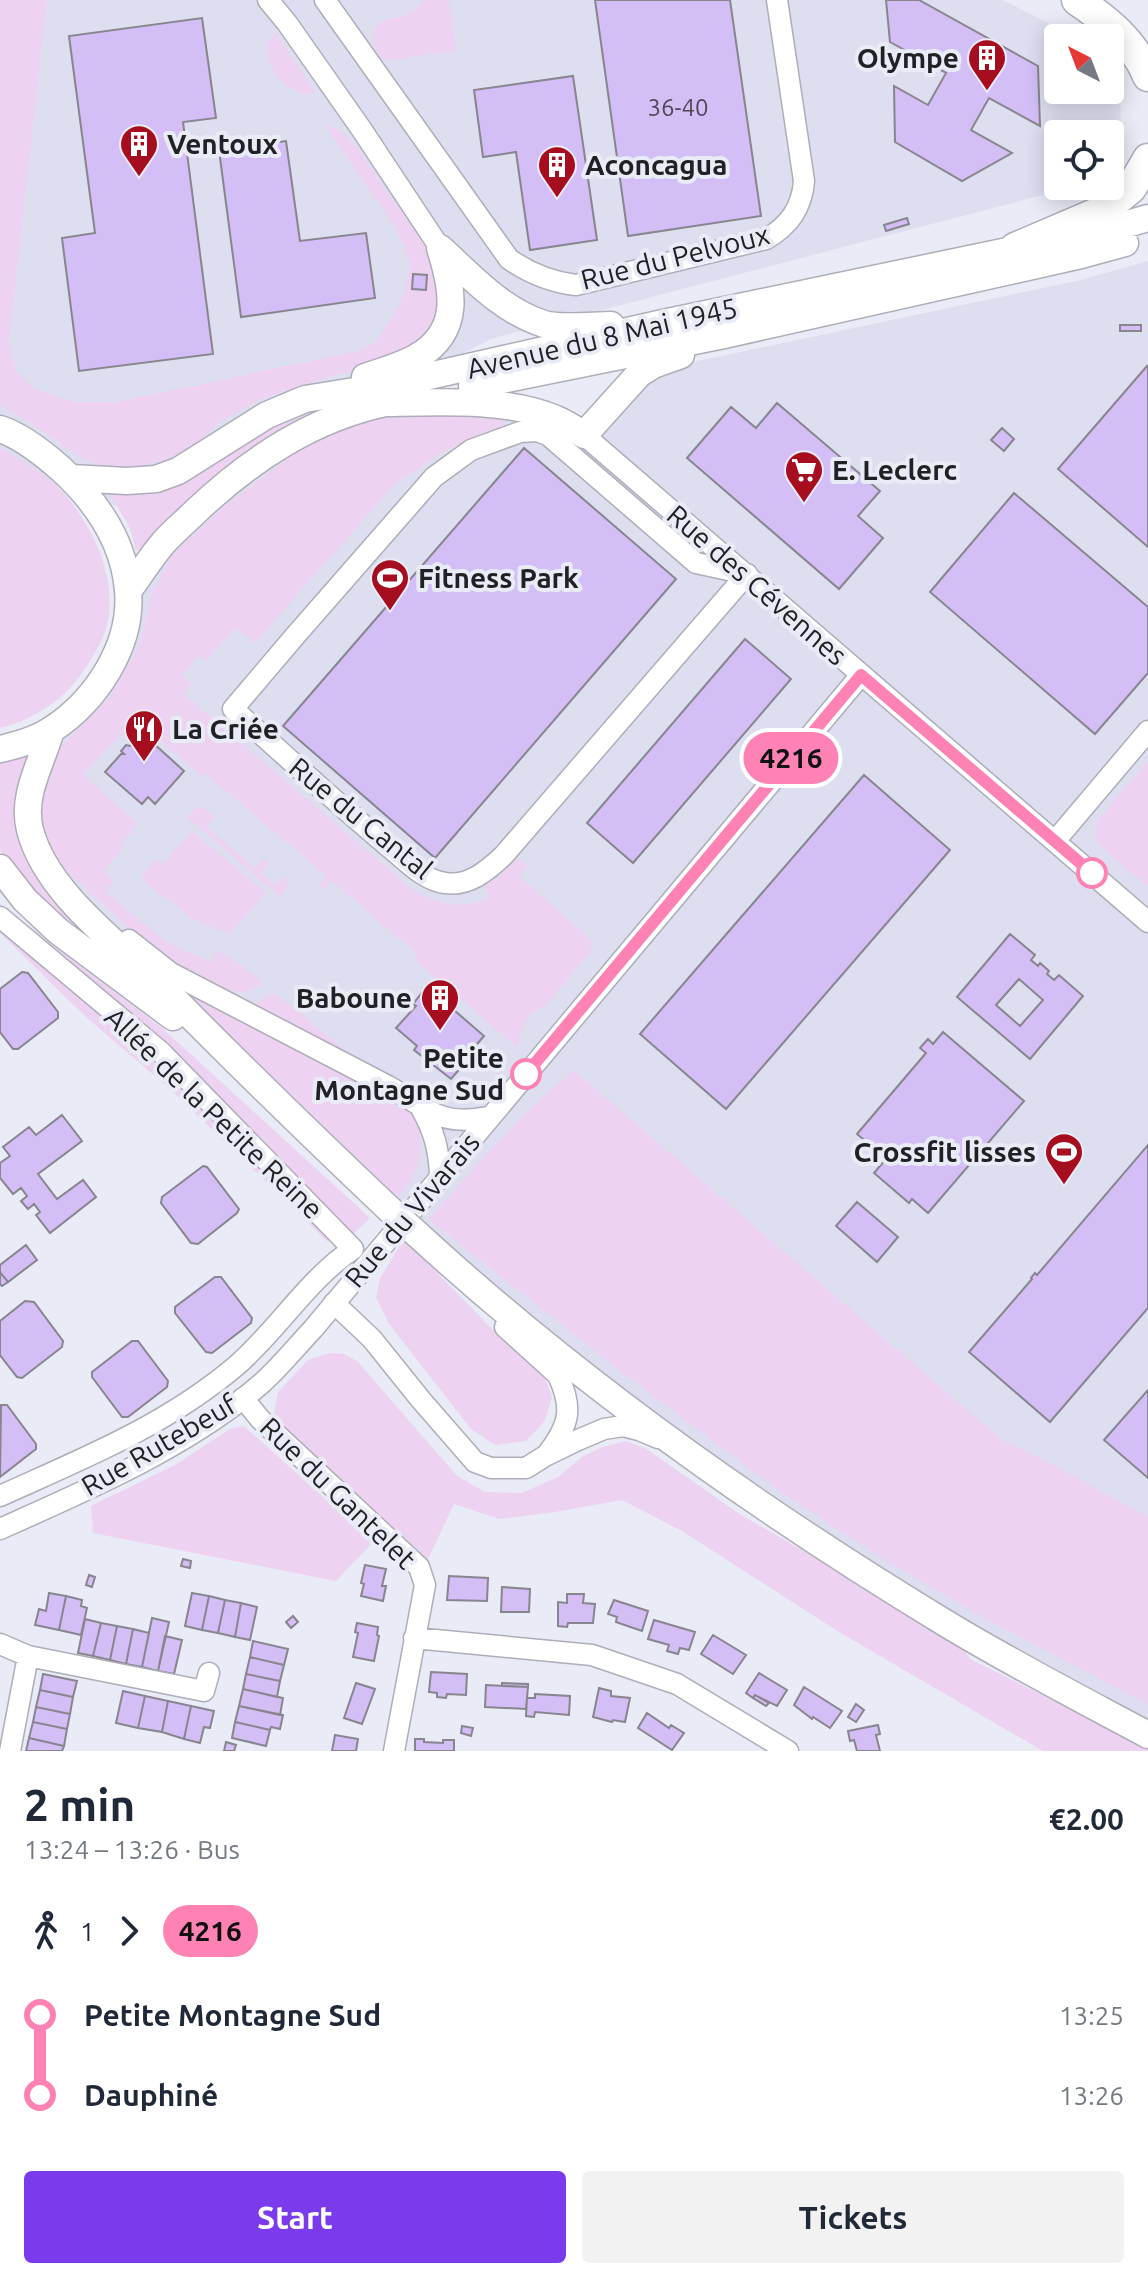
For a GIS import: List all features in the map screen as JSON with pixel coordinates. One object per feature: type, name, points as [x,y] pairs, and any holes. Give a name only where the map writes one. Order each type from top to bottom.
[{"type":"highway","points":[[1077,0],[1132,45],[1148,76]]},
{"type":"highway","points":[[1015,248],[1104,210],[1131,188],[1148,159]]},
{"type":"main road","name":"Avenue du 8 Mai 1945","points":[[71,478],[156,479],[178,471],[267,415],[305,399],[385,386],[663,323],[1103,231],[1148,218]]},
{"type":"main road","name":"Avenue du 8 Mai 1945","points":[[128,591],[165,541],[218,490],[278,445],[359,409],[724,335],[1081,255],[1148,236]]},
{"type":"main road","points":[[440,248],[493,297],[518,313],[546,325],[663,323]]},
{"type":"main road","points":[[305,399],[417,358],[436,342],[449,323],[451,300],[450,280],[440,248]]},
{"type":"main road","points":[[386,403],[488,404],[534,412],[555,419],[584,435],[639,374],[724,335]]},
{"type":"main road","points":[[0,749],[20,745],[51,730],[95,689],[122,637],[128,591],[122,558],[92,500],[47,456],[3,428]]},
{"type":"main road","points":[[51,730],[28,798],[29,828],[42,861],[60,889],[240,1067],[466,1280],[692,1457],[769,1511],[943,1622],[1148,1735]]},
{"type":"main road","points":[[0,868],[25,900],[58,931],[240,1067]]},
{"type":"street","points":[[268,0],[362,130],[440,248]]},
{"type":"street","name":"Rue du Pelvoux","points":[[325,0],[509,259],[524,269],[560,283],[576,285],[766,239],[781,230],[795,214],[803,197],[804,181],[777,0]]},
{"type":"street","name":"Rue du Cantal","points":[[537,431],[548,435],[696,563],[747,574],[503,856],[475,878],[459,884],[441,883],[423,875],[233,709],[434,477],[471,450],[520,432],[537,431]]},
{"type":"street","name":"Rue des Cévennes","points":[[584,435],[1148,922]]},
{"type":"street","name":"Rue du Vivarais","points":[[334,1303],[861,675]]},
{"type":"street","points":[[1055,841],[1148,731]]},
{"type":"street","points":[[60,889],[100,914],[171,973],[388,1086],[421,1108],[466,1122],[488,1117]]},
{"type":"street","name":"Allée de la Petite Reine","points":[[0,917],[161,1052],[353,1249],[317,1278],[260,1344],[187,1404],[134,1435],[0,1496]]},
{"type":"street","points":[[421,1108],[433,1129],[440,1176]]},
{"type":"street","points":[[466,1280],[503,1326],[558,1375],[567,1400],[566,1421],[563,1433],[545,1456]]},
{"type":"street","points":[[334,1303],[372,1339],[475,1462],[491,1468],[526,1468],[604,1429],[623,1426],[653,1436],[692,1457]]},
{"type":"street","name":"Rue Rutebeuf","points":[[0,1529],[129,1469],[214,1419],[263,1381],[334,1303]]},
{"type":"street","name":"Rue du Gantelet","points":[[243,1398],[260,1419],[419,1567],[425,1585],[394,1751]]},
{"type":"street","points":[[414,1638],[592,1655],[677,1684],[788,1751]]},
{"type":"street","points":[[0,1644],[28,1656],[204,1691],[209,1673]]},
{"type":"street","points":[[10,1751],[28,1656]]},
{"type":"shaded area","points":[[0,0],[1003,0],[1050,24],[1044,24],[1044,104],[1121,104],[1120,120],[1044,120],[1044,195],[491,339],[145,516],[0,466]]},
{"type":"shaded area","points":[[0,0],[47,0],[9,342],[16,371],[35,389],[73,402],[117,402],[358,351],[376,342],[400,305],[411,264],[395,227],[323,123],[341,131],[355,145],[429,252],[443,301],[431,335],[390,360],[301,385],[258,401],[224,420],[170,458],[152,464],[126,468],[95,464],[0,405]]},
{"type":"shaded area","points":[[423,0],[449,0],[456,51],[382,59],[374,43],[376,26],[412,12]]},
{"type":"shaded area","points":[[276,34],[315,92],[303,95],[276,75],[266,43]]},
{"type":"shaded area","name":"Petite Montagne Sud","points":[[1148,261],[1148,1731],[946,1620],[568,1355],[160,988],[49,858],[57,734],[84,710],[134,593],[170,545],[283,448],[360,415],[471,408],[570,431],[641,381],[679,365],[1081,280]]},
{"type":"shaded area","points":[[340,401],[143,550],[136,550],[129,526],[112,494],[144,494],[176,486],[249,436]]},
{"type":"shaded area","points":[[406,412],[503,414],[503,426],[440,454],[395,484],[255,643],[236,628],[206,661],[199,656],[182,675],[192,684],[184,694],[420,894],[449,904],[480,902],[490,898],[484,886],[501,875],[518,857],[528,866],[520,877],[593,941],[590,952],[547,1004],[531,1014],[521,1030],[518,1048],[414,959],[417,954],[332,881],[324,889],[319,885],[326,876],[206,774],[201,776],[142,725],[128,740],[121,735],[83,775],[138,824],[122,843],[125,846],[103,871],[114,881],[106,892],[168,943],[212,962],[217,950],[234,959],[258,979],[259,986],[243,992],[224,990],[176,966],[153,950],[57,863],[40,836],[37,803],[56,751],[106,702],[133,658],[141,639],[151,595],[174,553],[227,504],[294,454],[366,422]]},
{"type":"shaded area","points":[[0,448],[61,490],[84,520],[107,575],[109,614],[105,632],[76,681],[48,707],[0,728]]},
{"type":"shaded area","points":[[29,756],[22,792],[92,931],[90,938],[84,941],[13,870],[0,850],[0,763]]},
{"type":"shaded area","points":[[1148,761],[1148,887],[1095,842],[1096,822]]},
{"type":"shaded area","points":[[200,807],[215,817],[207,827],[255,868],[264,859],[269,863],[261,873],[275,885],[285,876],[288,887],[280,897],[187,817]]},
{"type":"shaded area","points":[[192,831],[266,893],[230,934],[191,918],[142,880],[143,874],[156,859],[163,864]]},
{"type":"shaded area","points":[[0,904],[162,1028],[370,1218],[350,1237],[327,1241],[170,1089],[86,1017],[0,933]]},
{"type":"shaded area","points":[[167,976],[392,1097],[418,1117],[425,1128],[419,1134],[418,1161],[414,1175],[399,1197],[378,1183]]},
{"type":"shaded area","points":[[273,994],[278,995],[365,1066],[252,1005]]},
{"type":"shaded area","points":[[574,1070],[1002,1440],[1148,1517],[1148,1704],[1000,1627],[875,1554],[771,1485],[629,1378],[428,1219],[523,1115]]},
{"type":"shaded area","points":[[404,1239],[493,1330],[545,1377],[552,1398],[544,1422],[526,1441],[495,1445],[471,1429],[389,1324],[376,1298],[380,1278]]},
{"type":"shaded area","points":[[330,1353],[344,1354],[357,1361],[457,1476],[485,1492],[522,1493],[558,1477],[582,1457],[603,1447],[625,1441],[645,1448],[741,1515],[847,1576],[963,1649],[970,1659],[1148,1748],[1148,1751],[1043,1751],[839,1632],[682,1531],[622,1500],[500,1519],[454,1504],[428,1559],[273,1418],[278,1392],[308,1360]]},
{"type":"shaded area","points":[[244,1426],[373,1542],[336,1581],[93,1533],[91,1506],[175,1465],[230,1429]]},
{"type":"building","points":[[595,0],[730,0],[761,216],[628,236]]},
{"type":"building","name":"Olympe","points":[[886,0],[919,0],[1038,66],[1040,126],[989,98],[971,130],[1012,153],[962,181],[895,142],[894,86],[928,105],[946,73],[890,42]]},
{"type":"building","name":"Ventoux","points":[[202,18],[216,118],[183,122],[213,354],[79,371],[62,238],[95,233],[69,36]]},
{"type":"building","name":"Aconcagua","points":[[573,76],[597,240],[530,250],[516,152],[483,157],[474,90]]},
{"type":"building","points":[[286,141],[300,241],[366,233],[375,298],[241,317],[219,150]]},
{"type":"building","points":[[907,218],[909,224],[886,231],[884,225]]},
{"type":"building","points":[[413,274],[427,275],[426,290],[412,289]]},
{"type":"building","points":[[1120,325],[1141,325],[1141,331],[1120,331]]},
{"type":"building","points":[[1148,367],[1148,547],[1058,469]]},
{"type":"building","name":"E. Leclerc","points":[[777,403],[880,491],[858,516],[883,538],[839,589],[687,458],[731,407],[756,428]]},
{"type":"building","points":[[1002,428],[1014,439],[1004,451],[991,440]]},
{"type":"building","points":[[524,448],[676,579],[435,858],[283,726]]},
{"type":"building","points":[[1014,493],[1148,607],[1148,673],[1095,734],[930,592]]},
{"type":"building","points":[[745,639],[791,679],[633,863],[587,823]]},
{"type":"building","name":"La Criée","points":[[142,733],[184,771],[155,804],[148,797],[142,804],[105,772],[124,754],[121,751],[126,745],[130,746]]},
{"type":"building","points":[[864,775],[950,850],[726,1109],[640,1034]]},
{"type":"building","points":[[1010,934],[1035,955],[1031,960],[1038,966],[1040,963],[1054,980],[1059,975],[1083,996],[1030,1059],[957,997]],"holes":[[[1019,979],[1043,1000],[1020,1026],[996,1005]]]},
{"type":"building","points":[[22,972],[28,973],[58,1012],[58,1018],[18,1049],[13,1049],[0,1032],[0,989]]},
{"type":"building","name":"Baboune","points":[[424,990],[484,1036],[472,1050],[468,1046],[457,1058],[464,1064],[451,1079],[414,1050],[417,1046],[396,1028],[416,1006],[413,1004]]},
{"type":"building","points":[[943,1032],[1024,1101],[928,1213],[912,1199],[909,1203],[874,1173],[886,1159],[857,1134],[926,1053],[920,1048],[928,1039],[933,1044]]},
{"type":"building","points":[[62,1115],[82,1141],[38,1174],[57,1199],[83,1180],[96,1197],[50,1233],[36,1215],[40,1212],[34,1204],[28,1209],[21,1201],[27,1196],[21,1188],[13,1194],[0,1178],[0,1163],[10,1156],[3,1147],[29,1127],[36,1135]]},
{"type":"building","points":[[1148,1145],[1148,1308],[1050,1422],[969,1352]]},
{"type":"building","points":[[203,1166],[207,1167],[239,1209],[198,1244],[191,1243],[161,1203],[162,1197]]},
{"type":"building","points":[[857,1202],[898,1237],[877,1262],[836,1226]]},
{"type":"building","points":[[26,1245],[37,1260],[8,1282],[0,1272],[0,1265]]},
{"type":"building","points":[[0,1272],[8,1282],[2,1286],[0,1284]]},
{"type":"building","points":[[215,1277],[221,1277],[252,1318],[251,1323],[212,1353],[206,1352],[175,1313],[175,1307]]},
{"type":"building","points":[[25,1301],[34,1302],[63,1341],[62,1347],[22,1378],[17,1377],[0,1355],[0,1321]]},
{"type":"building","points":[[132,1341],[138,1341],[168,1381],[167,1387],[128,1417],[122,1417],[92,1377],[92,1372]]},
{"type":"building","points":[[1148,1390],[1148,1478],[1104,1440]]},
{"type":"building","points":[[1,1405],[7,1405],[36,1444],[36,1449],[0,1477]]},
{"type":"building","points":[[183,1559],[191,1561],[190,1568],[181,1566]]},
{"type":"building","points":[[365,1565],[386,1569],[383,1601],[361,1596]]},
{"type":"building","points":[[89,1575],[95,1577],[92,1587],[86,1585]]},
{"type":"building","points":[[449,1576],[488,1578],[487,1601],[447,1600]]},
{"type":"building","points":[[502,1587],[530,1589],[529,1612],[501,1612]]},
{"type":"building","points":[[49,1593],[66,1596],[59,1630],[35,1625],[39,1609],[46,1611]]},
{"type":"building","points":[[192,1593],[209,1596],[202,1630],[185,1626]]},
{"type":"building","points":[[567,1594],[584,1594],[583,1603],[595,1604],[593,1623],[558,1626],[558,1602],[567,1603]]},
{"type":"building","points":[[66,1596],[82,1600],[81,1606],[87,1608],[81,1635],[59,1630]]},
{"type":"building","points":[[209,1596],[225,1600],[218,1633],[202,1630]]},
{"type":"building","points":[[225,1600],[241,1603],[235,1637],[218,1633]]},
{"type":"building","points":[[614,1600],[648,1611],[642,1631],[616,1622],[617,1617],[608,1614]]},
{"type":"building","points":[[241,1603],[257,1607],[250,1640],[235,1637]]},
{"type":"building","points":[[293,1616],[298,1622],[291,1628],[286,1622]]},
{"type":"building","points":[[152,1618],[169,1622],[158,1671],[142,1667]]},
{"type":"building","points":[[85,1619],[101,1623],[93,1656],[78,1653]]},
{"type":"building","points":[[654,1620],[695,1632],[689,1650],[680,1648],[678,1654],[667,1651],[669,1645],[648,1639]]},
{"type":"building","points":[[101,1623],[117,1626],[110,1660],[93,1656]]},
{"type":"building","points":[[357,1623],[378,1627],[374,1661],[353,1657]]},
{"type":"building","points":[[117,1626],[133,1629],[126,1664],[110,1660]]},
{"type":"building","points":[[133,1629],[149,1633],[142,1667],[126,1664]]},
{"type":"building","points":[[713,1635],[746,1655],[733,1674],[701,1654]]},
{"type":"building","points":[[165,1636],[182,1640],[174,1674],[158,1671]]},
{"type":"building","points":[[253,1641],[288,1649],[284,1665],[250,1657]]},
{"type":"building","points":[[250,1657],[284,1665],[280,1681],[246,1674]]},
{"type":"building","points":[[431,1672],[467,1674],[466,1695],[447,1694],[446,1698],[429,1692]]},
{"type":"building","points":[[759,1673],[787,1690],[777,1706],[746,1693]]},
{"type":"building","points":[[43,1674],[77,1681],[73,1697],[40,1690]]},
{"type":"building","points":[[246,1674],[280,1681],[277,1697],[243,1689]]},
{"type":"building","points":[[356,1683],[375,1689],[362,1724],[344,1718]]},
{"type":"building","points":[[502,1683],[528,1684],[528,1687],[502,1686]]},
{"type":"building","points":[[486,1685],[528,1687],[526,1709],[485,1707]]},
{"type":"building","points":[[804,1687],[842,1711],[830,1728],[794,1705]]},
{"type":"building","points":[[599,1688],[611,1691],[611,1696],[630,1698],[625,1722],[593,1717]]},
{"type":"building","points":[[243,1689],[283,1698],[280,1715],[239,1706]]},
{"type":"building","points":[[40,1690],[73,1697],[70,1714],[36,1707]]},
{"type":"building","points":[[123,1691],[145,1696],[138,1728],[116,1723]]},
{"type":"building","points":[[535,1694],[570,1696],[569,1715],[535,1712],[534,1717],[526,1716],[527,1698],[535,1698]]},
{"type":"building","points":[[755,1695],[769,1703],[766,1706],[753,1698]]},
{"type":"building","points":[[145,1696],[168,1701],[162,1732],[138,1728]]},
{"type":"building","points":[[168,1701],[191,1706],[184,1739],[162,1732]]},
{"type":"building","points":[[856,1704],[864,1710],[856,1722],[848,1717]]},
{"type":"building","points":[[191,1706],[214,1711],[210,1728],[204,1727],[200,1743],[184,1739]]},
{"type":"building","points":[[239,1706],[283,1715],[280,1729],[271,1727],[270,1730],[235,1722]]},
{"type":"building","points":[[36,1707],[70,1714],[67,1729],[33,1722]]},
{"type":"building","points":[[647,1713],[669,1728],[671,1725],[684,1733],[672,1750],[638,1728]]},
{"type":"building","points":[[33,1722],[67,1729],[64,1746],[29,1738]]},
{"type":"building","points":[[235,1722],[270,1730],[266,1746],[232,1738]]},
{"type":"building","points":[[878,1725],[880,1734],[876,1735],[880,1751],[857,1751],[848,1731]]},
{"type":"building","points":[[462,1726],[473,1728],[471,1736],[461,1733]]},
{"type":"building","points":[[335,1735],[358,1739],[356,1751],[332,1751]]},
{"type":"building","points":[[29,1738],[64,1746],[62,1751],[26,1751]]},
{"type":"building","points":[[415,1739],[443,1743],[443,1740],[454,1740],[454,1751],[415,1751]]},
{"type":"building","points":[[226,1742],[236,1745],[234,1751],[224,1751]]},
{"type":"bus line","name":"4216","points":[[526,1074],[861,675],[1092,873]]},
{"type":"place","name":"Olympe","points":[[987,92]]},
{"type":"place","name":"Ventoux","points":[[139,178]]},
{"type":"place","name":"Aconcagua","points":[[557,199]]},
{"type":"place","name":"E. Leclerc","points":[[804,504]]},
{"type":"place","name":"Fitness Park","points":[[390,612]]},
{"type":"place","name":"La Criée","points":[[144,763]]},
{"type":"place","name":"Baboune","points":[[440,1032]]},
{"type":"place","name":"Petite Montagne Sud","points":[[526,1074]]},
{"type":"place","name":"Crossfit lisses","points":[[1064,1186]]}]
